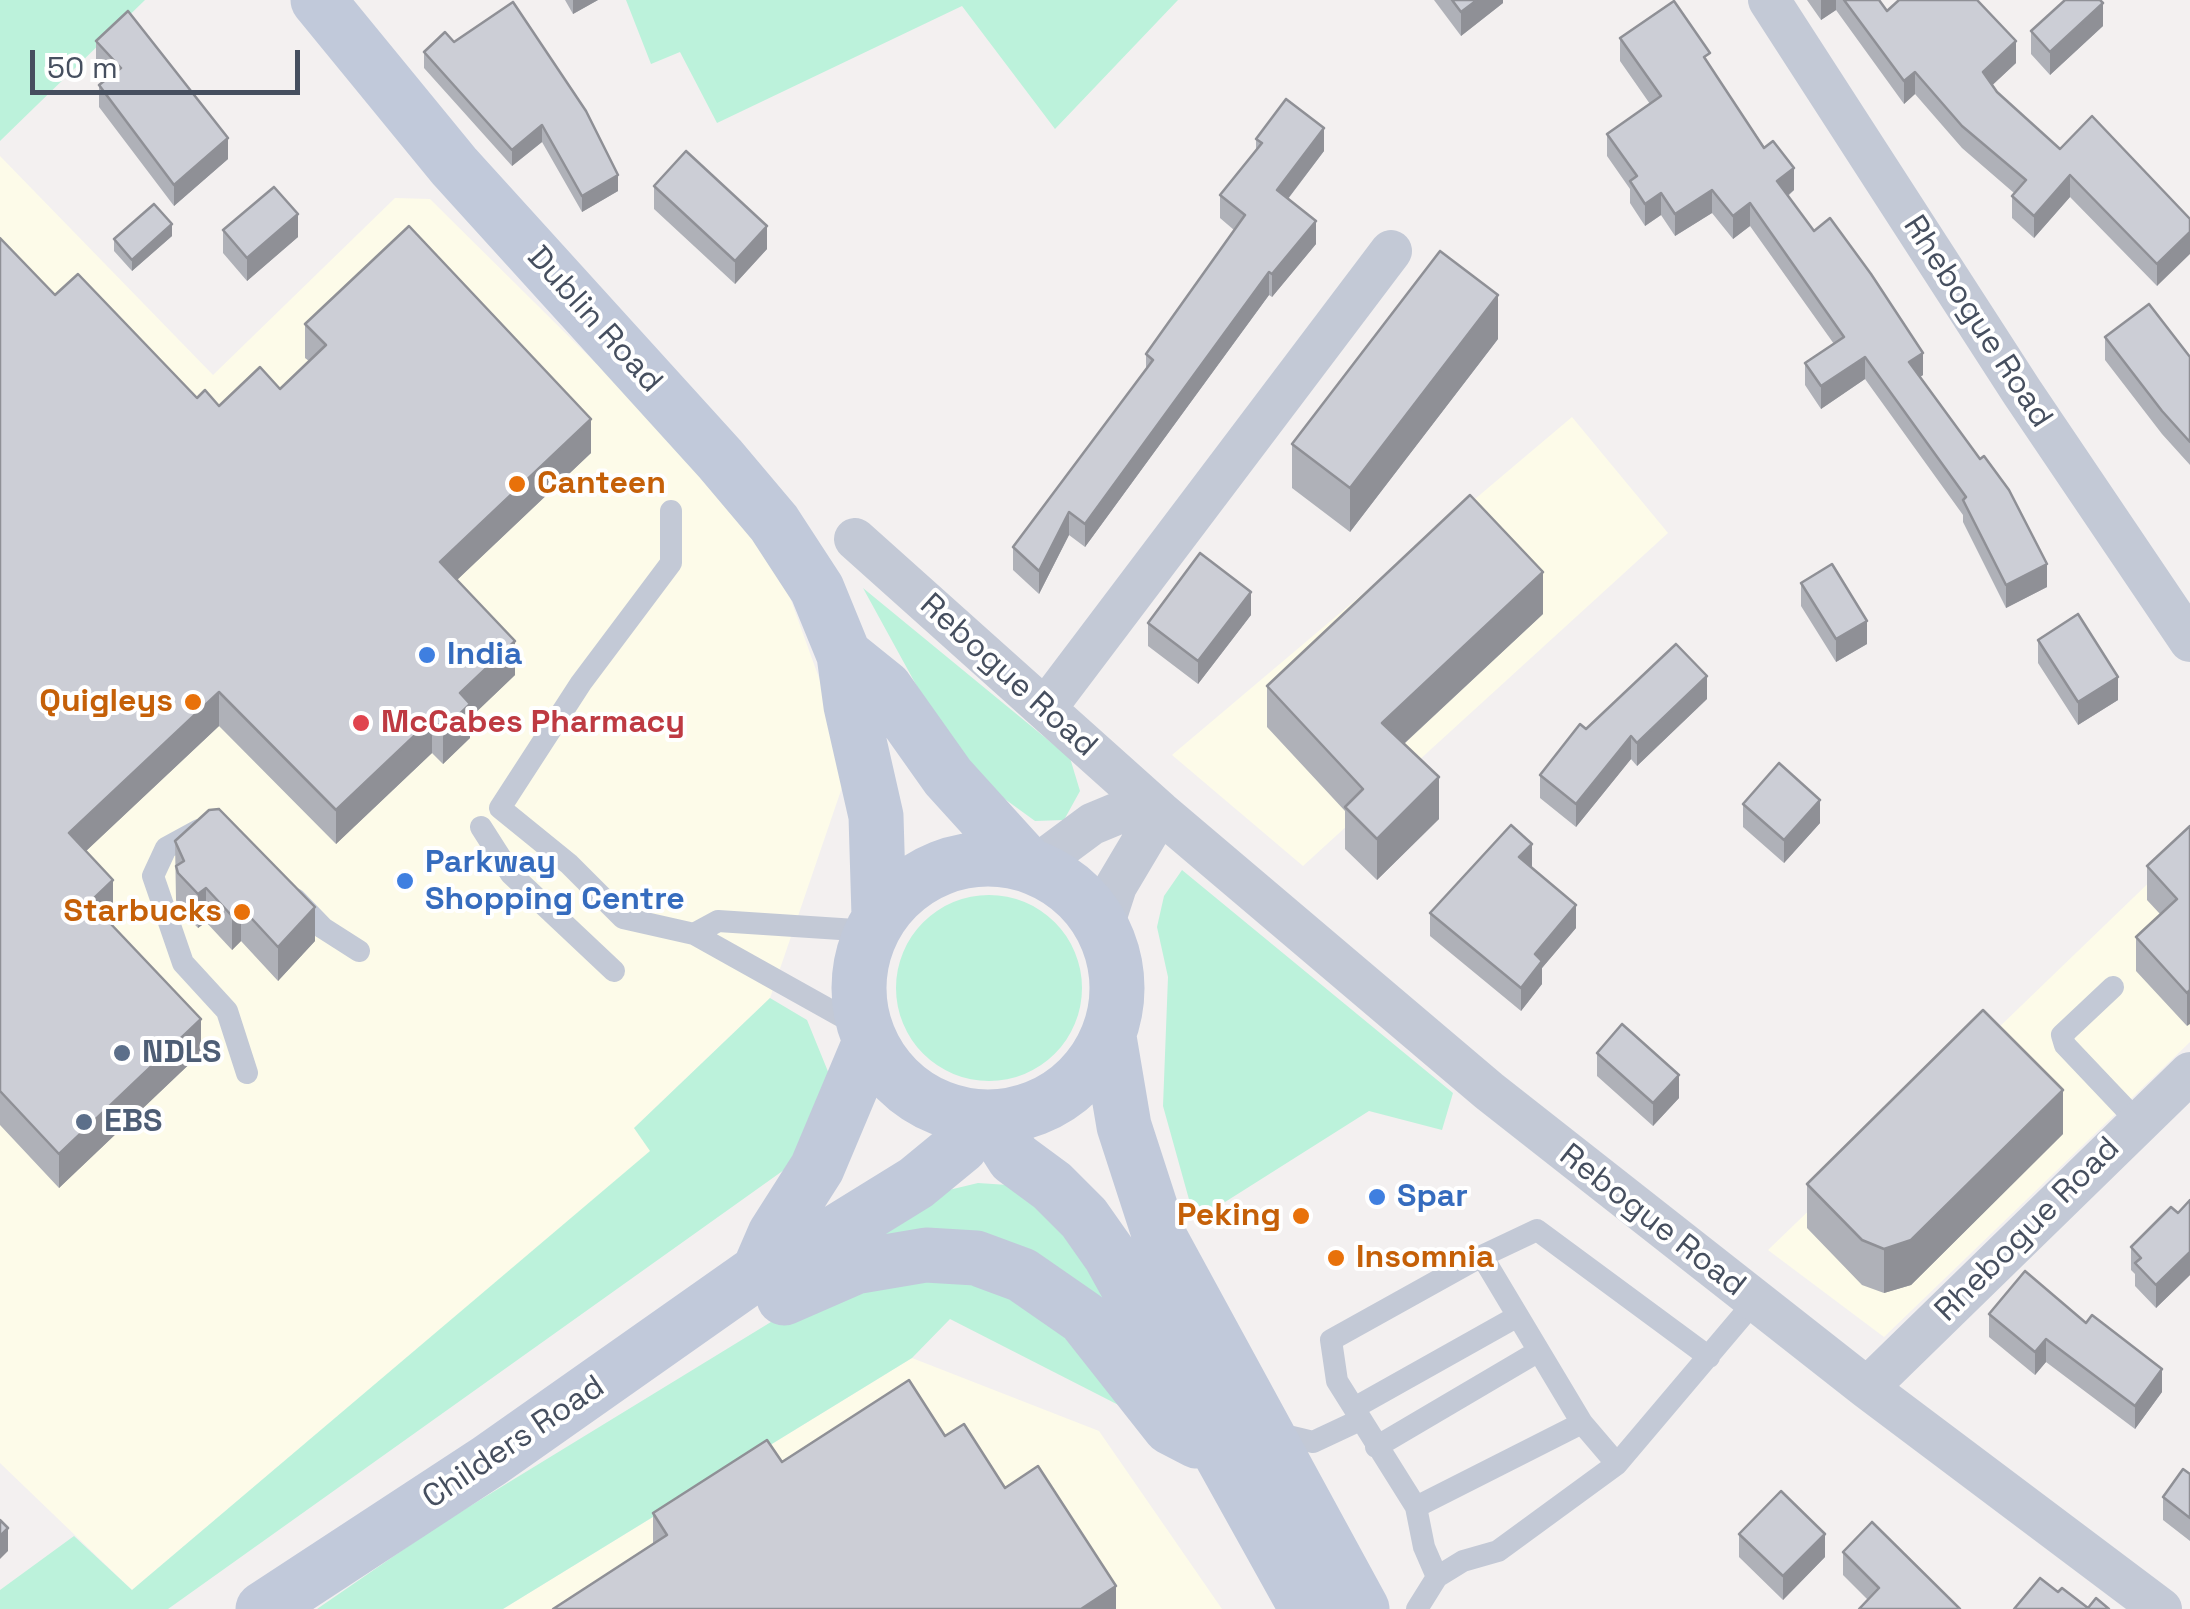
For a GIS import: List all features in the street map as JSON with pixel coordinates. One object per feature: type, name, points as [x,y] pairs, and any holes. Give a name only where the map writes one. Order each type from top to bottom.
[{"type":"main road","name":"Dublin Road","points":[[318,0],[454,166],[774,523],[817,589],[844,655]]},
{"type":"main road","points":[[844,655],[885,688],[948,776],[1030,866]]},
{"type":"main road","points":[[844,655],[850,706],[876,816],[875,923],[860,979],[867,1035],[896,1079],[933,1106],[984,1119],[1028,1113],[1062,1096],[1090,1070],[1109,1037],[1118,1000],[1116,962],[1102,926],[1074,890],[1030,866],[994,858],[945,866],[902,891],[875,923]]},
{"type":"main road","points":[[867,1035],[817,1168],[740,1287],[781,1299],[856,1266],[926,1255],[976,1258],[1022,1275],[1084,1318],[1170,1427],[1222,1454]]},
{"type":"main road","points":[[1109,1037],[1124,1126],[1161,1240],[1362,1609]]},
{"type":"main road","points":[[984,1119],[1014,1158],[1052,1186],[1084,1218],[1110,1254],[1307,1609]]},
{"type":"main road","name":"Childers Road","points":[[263,1609],[740,1287],[916,1183],[960,1146],[984,1119]]},
{"type":"street","name":"Rhebogue Road","points":[[1769,0],[2022,392],[2190,640]]},
{"type":"street","points":[[1045,709],[1391,251]]},
{"type":"street","name":"Rebogue Road","points":[[855,540],[1160,812],[1489,1092],[1755,1302],[2161,1609]]},
{"type":"street","points":[[1030,866],[1092,824],[1133,807],[1160,812],[1116,886],[1102,926]]},
{"type":"street","name":"Rhebogue Road","points":[[1867,1388],[2190,1073]]},
{"type":"lane","points":[[671,512],[670,563],[582,684],[500,808],[569,864],[623,918],[694,934],[867,1035]]},
{"type":"lane","points":[[226,827],[192,831],[166,848],[153,876],[183,963],[227,1011],[247,1073]]},
{"type":"lane","points":[[482,827],[511,874],[614,972]]},
{"type":"lane","points":[[274,878],[324,928],[359,950]]},
{"type":"lane","points":[[694,934],[718,921],[875,923]]},
{"type":"lane","points":[[2113,987],[2062,1035],[2065,1045],[2138,1122]]},
{"type":"lane","points":[[1438,1577],[1424,1547],[1416,1507],[1337,1381],[1331,1340],[1537,1230],[1709,1358]]},
{"type":"lane","points":[[1482,1256],[1582,1424],[1617,1464]]},
{"type":"lane","points":[[1417,1609],[1438,1577],[1462,1561],[1498,1550],[1617,1464],[1755,1302]]},
{"type":"lane","points":[[1246,1397],[1284,1434],[1314,1442],[1518,1316]]},
{"type":"lane","points":[[1376,1447],[1539,1352]]},
{"type":"lane","points":[[1416,1507],[1582,1424]]},
{"type":"shaded area","name":"Parkway Shopping Centre","points":[[0,156],[213,375],[395,198],[430,199],[743,509],[788,592],[850,764],[770,998],[634,1128],[651,1151],[132,1590],[0,1463]]},
{"type":"shaded area","points":[[1572,417],[1668,533],[1303,866],[1172,755]]},
{"type":"shaded area","points":[[2190,843],[2190,1042],[1884,1337],[1768,1250]]},
{"type":"shaded area","points":[[912,1358],[1099,1431],[1222,1609],[503,1609]]},
{"type":"green space","points":[[0,0],[145,0],[0,141]]},
{"type":"green space","points":[[626,0],[1178,0],[1055,129],[962,6],[717,123],[680,52],[651,64]]},
{"type":"green space","points":[[863,588],[1070,758],[1080,791],[1064,820],[1035,821],[991,789],[942,732]]},
{"type":"green space","points":[[1182,870],[1453,1093],[1442,1130],[1369,1111],[1195,1221],[1163,1106],[1168,977],[1157,927],[1164,896]]},
{"type":"green space","points":[[989,895],[1025,902],[1055,922],[1075,952],[1082,988],[1075,1024],[1055,1054],[1025,1074],[989,1081],[953,1074],[923,1054],[903,1024],[896,988],[903,952],[923,922],[953,902]]},
{"type":"green space","points":[[770,998],[807,1020],[829,1074],[812,1150],[168,1609],[0,1609],[0,1590],[74,1536],[132,1590],[650,1151],[634,1128]]},
{"type":"green space","points":[[978,1183],[1008,1185],[1027,1197],[1089,1261],[1106,1304],[856,1239],[928,1195]]},
{"type":"green space","points":[[887,1275],[1006,1285],[1071,1326],[1144,1418],[950,1319],[912,1358],[503,1609],[317,1609],[439,1525],[820,1292]]},
{"type":"building","points":[[1452,0],[1477,0],[1461,12]]},
{"type":"building","points":[[1844,0],[1879,0],[1887,11],[1899,0],[1977,0],[2016,41],[1983,72],[1997,92],[2060,149],[2092,116],[2190,219],[2190,232],[2157,264],[2070,175],[2034,216],[2012,196],[2026,180],[1962,126],[1915,72],[1904,81]]},
{"type":"building","points":[[2065,0],[2103,3],[2050,52],[2031,31]]},
{"type":"building","points":[[1674,1],[1710,53],[1704,57],[1764,148],[1773,141],[1794,168],[1777,181],[1814,231],[1830,218],[1871,274],[1923,353],[1909,362],[1980,459],[1984,456],[2009,490],[2047,564],[2006,585],[1963,500],[1966,497],[1865,357],[1821,386],[1805,363],[1844,337],[1750,203],[1733,216],[1712,190],[1675,214],[1661,193],[1645,204],[1630,181],[1637,176],[1607,134],[1661,96],[1620,38]]},
{"type":"building","points":[[513,2],[586,111],[618,175],[582,196],[542,125],[512,150],[424,52],[445,32],[454,42]]},
{"type":"building","points":[[128,11],[228,138],[174,185],[99,85],[121,68],[96,41]]},
{"type":"building","points":[[1286,99],[1324,128],[1277,190],[1316,221],[1272,274],[1269,272],[1085,524],[1069,512],[1039,571],[1013,547],[1153,360],[1146,354],[1245,215],[1220,195],[1262,143],[1256,139]]},
{"type":"building","points":[[686,151],[767,226],[735,261],[654,186]]},
{"type":"building","points":[[274,187],[298,214],[247,258],[223,230]]},
{"type":"building","points":[[154,204],[172,224],[132,260],[114,239]]},
{"type":"building","points":[[409,226],[591,419],[440,562],[515,641],[460,693],[470,704],[443,730],[432,719],[336,810],[219,692],[69,833],[113,880],[90,902],[201,1019],[59,1154],[0,1091],[0,238],[55,295],[78,274],[197,398],[205,390],[219,406],[260,367],[280,389],[326,345],[305,324]]},
{"type":"building","points":[[1440,251],[1498,295],[1350,488],[1292,444]]},
{"type":"building","points":[[2149,304],[2190,357],[2190,442],[2105,337]]},
{"type":"building","points":[[1470,495],[1543,572],[1382,723],[1439,777],[1377,839],[1345,807],[1363,789],[1267,686]]},
{"type":"building","points":[[1200,553],[1251,592],[1198,661],[1148,623]]},
{"type":"building","points":[[1832,564],[1867,621],[1836,639],[1801,583]]},
{"type":"building","points":[[2078,614],[2118,677],[2078,702],[2038,640]]},
{"type":"building","points":[[1676,644],[1707,676],[1637,743],[1631,736],[1576,804],[1540,775],[1580,724],[1586,729]]},
{"type":"building","points":[[1779,763],[1820,800],[1784,840],[1743,804]]},
{"type":"building","points":[[219,809],[315,907],[278,947],[241,907],[232,916],[206,888],[198,894],[178,873],[176,866],[184,861],[175,841],[209,810]]},
{"type":"building","points":[[1511,825],[1532,844],[1519,857],[1576,905],[1535,954],[1542,961],[1521,988],[1430,913]]},
{"type":"building","points":[[2190,826],[2187,993],[2136,937],[2177,899],[2147,866]]},
{"type":"building","points":[[1983,1010],[2063,1090],[1911,1240],[1884,1249],[1862,1240],[1807,1184]]},
{"type":"building","points":[[1622,1024],[1679,1075],[1653,1103],[1597,1053]]},
{"type":"building","points":[[2190,1200],[2190,1252],[2156,1285],[2135,1263],[2141,1258],[2131,1247],[2171,1207],[2178,1213]]},
{"type":"building","points":[[2025,1271],[2086,1323],[2092,1315],[2162,1369],[2135,1406],[2046,1339],[2035,1352],[1989,1314]]},
{"type":"building","points":[[909,1380],[945,1436],[964,1424],[1005,1488],[1038,1466],[1116,1586],[1081,1609],[553,1609],[667,1535],[653,1513],[767,1440],[782,1462]]},
{"type":"building","points":[[2183,1469],[2190,1474],[2190,1518],[2163,1497]]},
{"type":"building","points":[[1781,1491],[1825,1534],[1783,1576],[1739,1534]]},
{"type":"building","points":[[0,1520],[8,1528],[0,1536]]},
{"type":"building","points":[[1872,1522],[1960,1609],[1859,1609],[1879,1588],[1843,1552]]},
{"type":"building","points":[[2040,1578],[2058,1592],[2062,1588],[2088,1608],[2096,1598],[2109,1609],[2014,1609]]},
{"type":"place","name":"Canteen","points":[[517,484]]},
{"type":"place","name":"India","points":[[427,655]]},
{"type":"place","name":"Quigleys","points":[[193,702]]},
{"type":"place","name":"McCabes Pharmacy","points":[[361,723]]},
{"type":"place","name":"Parkway Shopping Centre","points":[[405,881]]},
{"type":"place","name":"Starbucks","points":[[242,912]]},
{"type":"place","name":"NDLS","points":[[122,1053]]},
{"type":"place","name":"EBS","points":[[84,1122]]},
{"type":"place","name":"Spar","points":[[1377,1197]]},
{"type":"place","name":"Peking","points":[[1301,1216]]},
{"type":"place","name":"Insomnia","points":[[1336,1258]]}]
